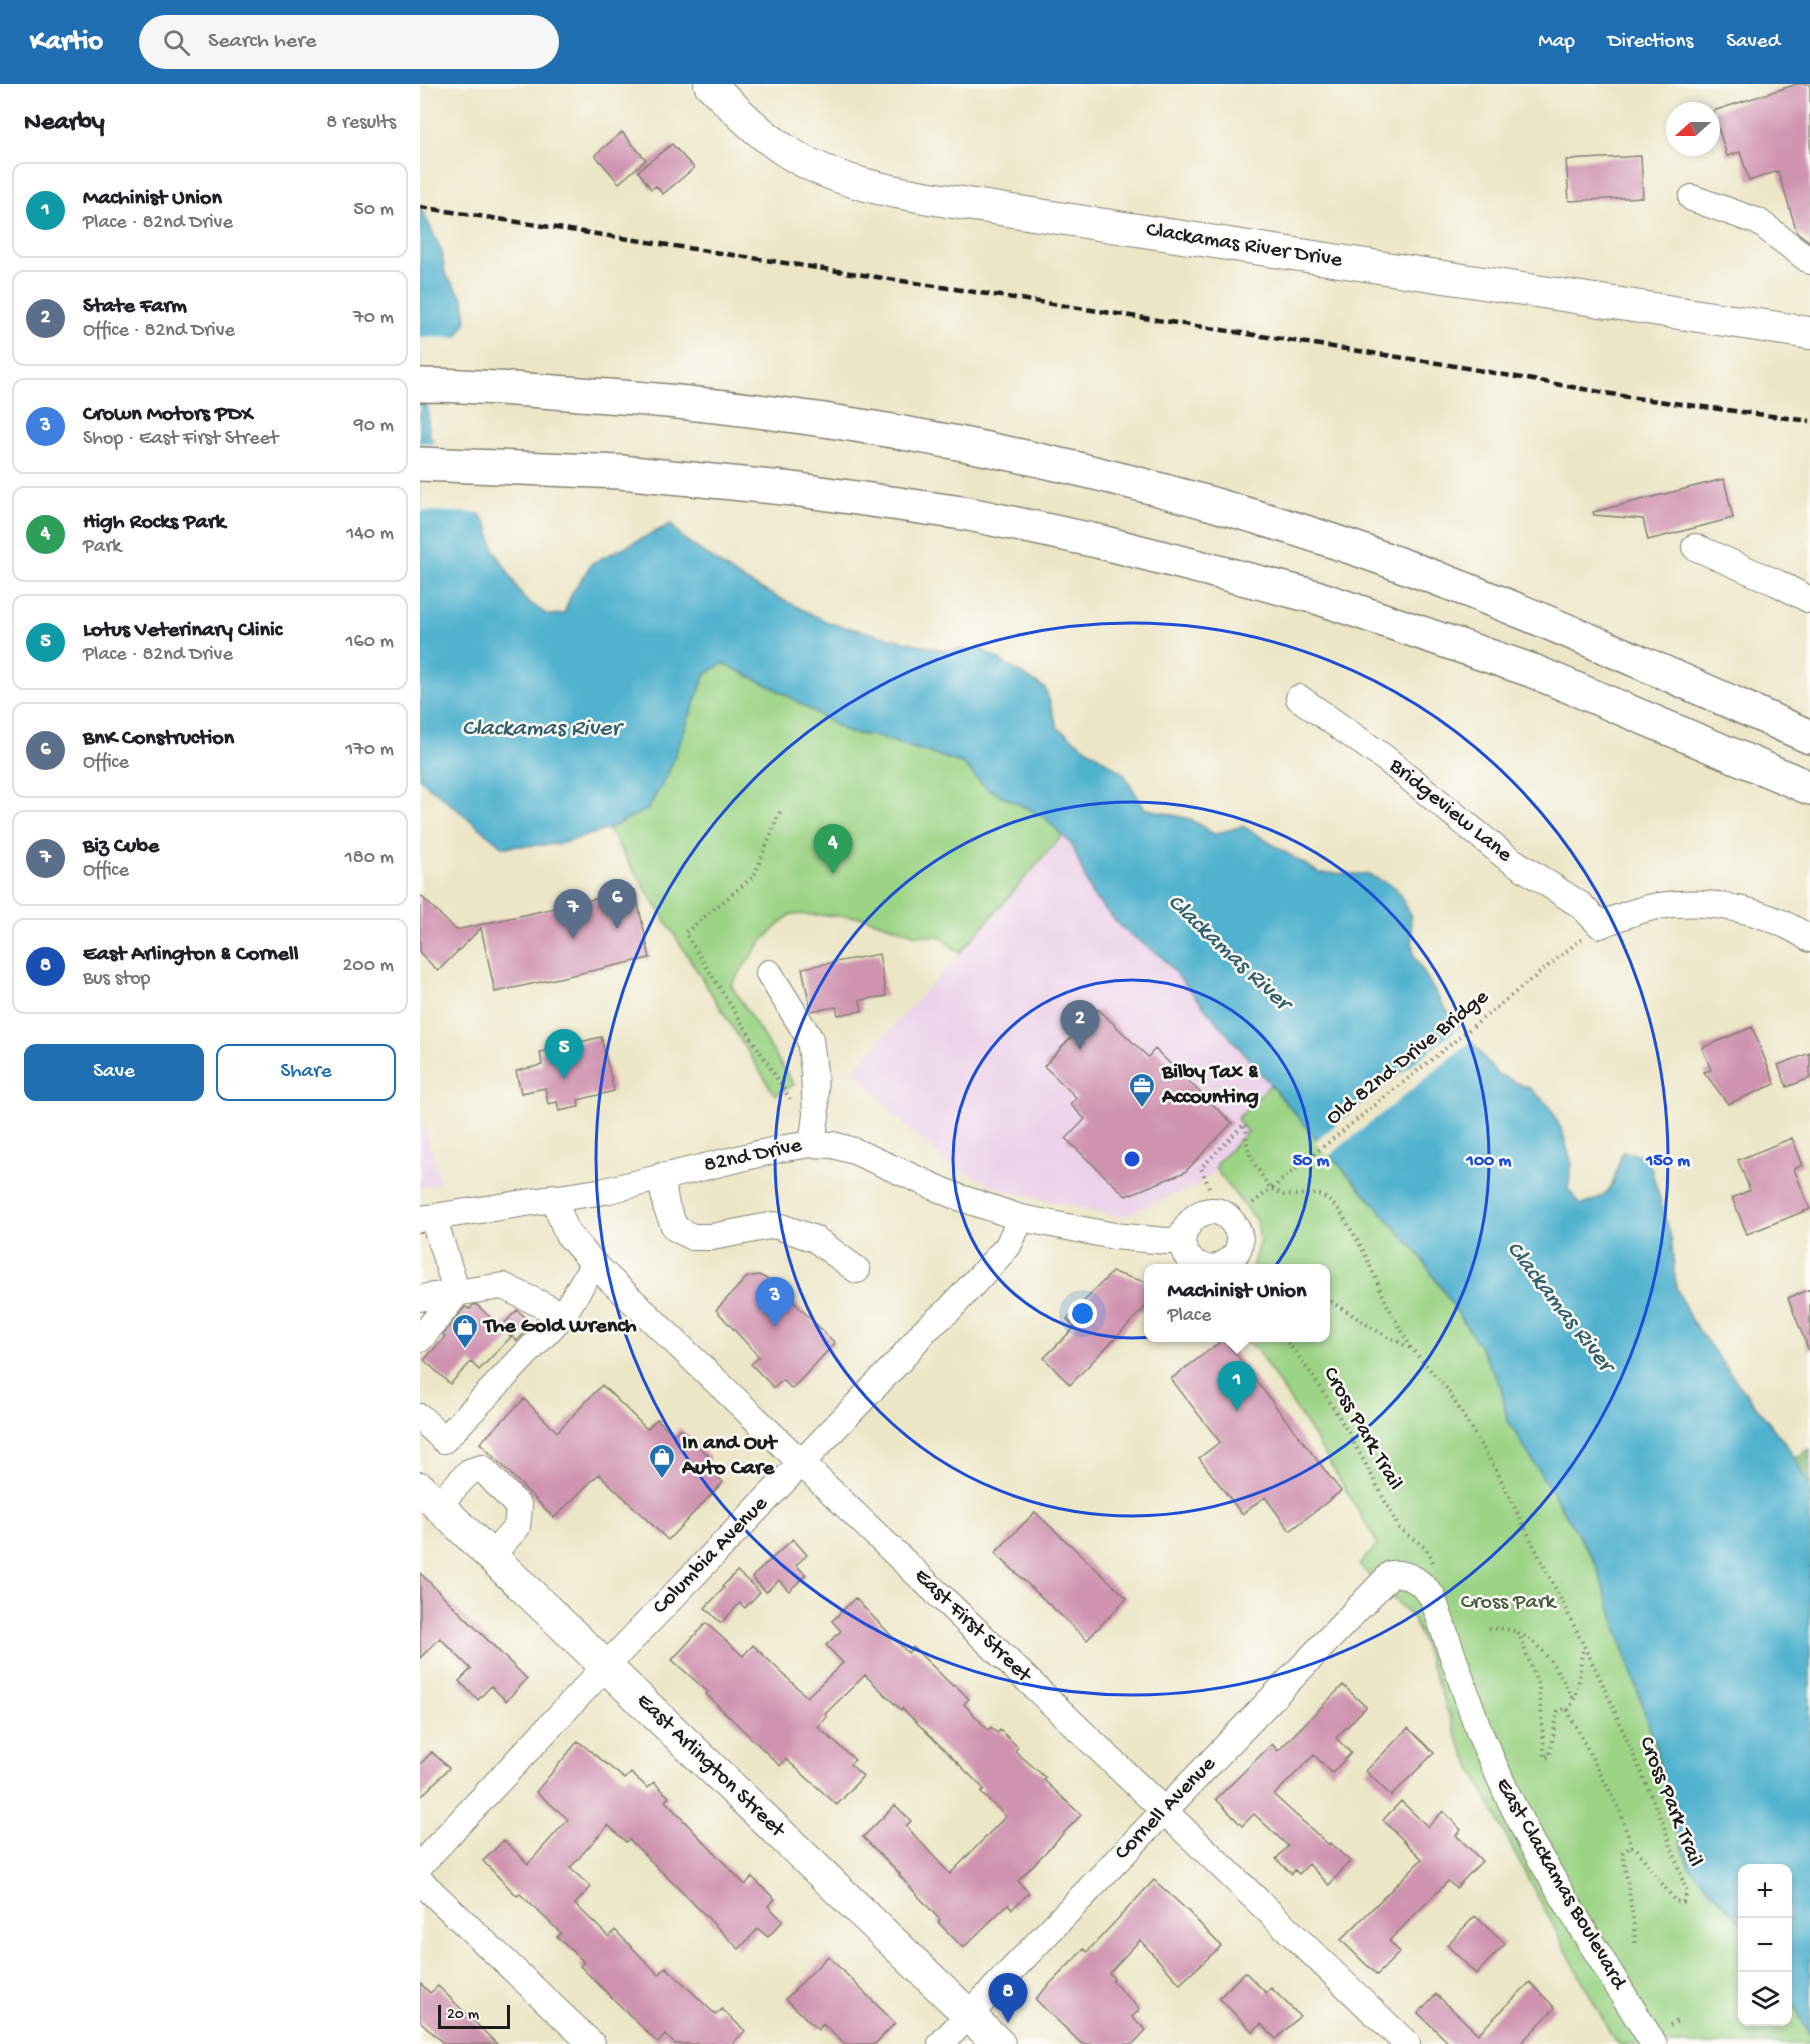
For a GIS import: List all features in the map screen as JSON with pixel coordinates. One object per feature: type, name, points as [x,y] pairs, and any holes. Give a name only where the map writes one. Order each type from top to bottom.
[{"type":"highway","points":[[420,385],[452,385],[615,396],[748,408],[916,435],[1065,466],[1192,498],[1308,533],[1465,590],[1627,656],[1810,737]]},
{"type":"highway","points":[[420,464],[621,472],[793,489],[969,514],[1085,538],[1317,597],[1533,671],[1810,788]]},
{"type":"main road","name":"Clackamas River Drive","points":[[710,84],[749,122],[785,151],[808,164],[863,184],[967,204],[1810,333]]},
{"type":"main road","name":"East Arlington Street","points":[[429,1496],[999,2044]]},
{"type":"street","points":[[1692,198],[1759,222],[1810,261]]},
{"type":"street","points":[[1695,547],[1778,583],[1810,600]]},
{"type":"street","name":"Bridgeview Lane","points":[[1299,698],[1386,759],[1505,856],[1582,906],[1592,931]]},
{"type":"street","points":[[1592,931],[1626,914],[1661,906],[1705,904],[1762,915],[1810,939]]},
{"type":"street","points":[[769,972],[810,1039],[816,1115],[812,1144]]},
{"type":"street","name":"82nd Drive","points":[[427,1218],[553,1197],[605,1191],[661,1176],[812,1144],[833,1145],[854,1151],[955,1196],[1021,1218],[1114,1236],[1166,1242],[1182,1240]]},
{"type":"street","points":[[661,1176],[666,1206],[675,1228],[692,1237],[712,1237],[775,1225],[815,1239],[857,1270]]},
{"type":"street","name":"East First Street","points":[[553,1197],[567,1233],[594,1264],[1407,2044]]},
{"type":"street","points":[[1197,1264],[1185,1253],[1182,1240],[1186,1226],[1192,1218],[1210,1211],[1220,1213],[1236,1226],[1239,1245],[1232,1260],[1227,1264]]},
{"type":"street","points":[[427,1218],[457,1293]]},
{"type":"street","name":"Columbia Avenue","points":[[420,1865],[606,1666],[901,1359],[924,1331],[949,1310],[982,1275],[1008,1246],[1021,1218]]},
{"type":"street","points":[[420,1417],[444,1440],[563,1315],[594,1264]]},
{"type":"street","points":[[420,1298],[503,1286],[563,1315]]},
{"type":"street","points":[[420,1339],[457,1293]]},
{"type":"street","points":[[429,1496],[469,1472],[482,1468],[494,1479],[519,1507],[517,1527],[491,1556]]},
{"type":"street","name":"East Clackamas Boulevard","points":[[1391,1574],[1407,1575],[1417,1581],[1432,1596],[1480,1734],[1504,1788],[1533,1844],[1644,2040]]},
{"type":"street","name":"Cornell Avenue","points":[[941,2044],[1391,1574]]},
{"type":"street","points":[[420,1881],[592,2044]]},
{"type":"path","points":[[780,812],[754,876],[685,933],[795,1108]]},
{"type":"path","name":"Old 82nd Drive Bridge","points":[[1253,1203],[1592,931]]},
{"type":"path","name":"Cross Park Trail","points":[[1201,1168],[1244,1124],[1247,1128],[1246,1140],[1251,1158],[1269,1187],[1284,1195],[1318,1194],[1329,1200],[1340,1211],[1362,1248],[1388,1306],[1411,1348],[1447,1389],[1495,1468],[1584,1646],[1663,1823],[1687,1893],[1683,1902],[1675,1901],[1631,1846]]},
{"type":"path","name":"Cross Park Trail","points":[[1330,1301],[1383,1335],[1411,1348]]},
{"type":"path","name":"Cross Park Trail","points":[[1287,1342],[1347,1429],[1399,1528],[1431,1555],[1439,1576],[1432,1596]]},
{"type":"path","points":[[1489,1629],[1500,1628],[1526,1635],[1558,1672],[1574,1700]]},
{"type":"path","points":[[1518,1632],[1539,1687],[1545,1758],[1550,1757],[1558,1711],[1566,1708],[1620,1811],[1631,1846],[1623,1853],[1633,1916],[1635,1947]]},
{"type":"path","points":[[1568,1710],[1578,1691],[1580,1659],[1584,1646]]},
{"type":"shaded area","points":[[1063,834],[1072,845],[1092,895],[1124,930],[1161,956],[1270,1085],[1237,1119],[1248,1131],[1217,1163],[1216,1170],[1198,1185],[1120,1217],[1006,1191],[952,1167],[902,1123],[854,1069],[960,953]]},
{"type":"shaded area","points":[[420,1109],[440,1183],[420,1188]]},
{"type":"green space","points":[[723,663],[778,690],[849,733],[875,736],[962,763],[986,788],[1043,816],[1063,834],[960,953],[939,936],[917,935],[864,917],[791,914],[761,942],[731,985],[794,1085],[775,1095],[608,829],[648,809],[667,776],[705,675]]},
{"type":"green space","name":"Cross Park","points":[[1270,1085],[1418,1253],[1479,1345],[1501,1387],[1507,1419],[1596,1564],[1656,1748],[1669,1806],[1689,1866],[1738,1920],[1738,2026],[1792,2026],[1792,2001],[1810,2036],[1810,2044],[1618,2044],[1614,2040],[1515,1854],[1460,1744],[1413,1618],[1359,1565],[1378,1544],[1318,1443],[1257,1350],[1246,1342],[1330,1342],[1330,1264],[1253,1264],[1260,1240],[1257,1222],[1216,1170],[1217,1163],[1247,1132],[1237,1119]]},
{"type":"green space","points":[[1810,1449],[1810,1487],[1794,1458]]},
{"type":"water","name":"Clackamas River","points":[[420,206],[442,252],[445,274],[464,299],[466,323],[426,383],[429,435],[473,506],[488,525],[494,549],[524,599],[548,615],[564,614],[571,595],[592,563],[671,524],[684,539],[740,578],[829,623],[942,650],[981,649],[1045,688],[1058,728],[1124,774],[1144,808],[1190,819],[1214,834],[1243,826],[1319,873],[1367,874],[1395,887],[1410,913],[1414,956],[1442,1004],[1497,1074],[1531,1089],[1550,1107],[1562,1131],[1572,1164],[1568,1189],[1581,1205],[1607,1192],[1614,1180],[1622,1152],[1647,1155],[1671,1237],[1676,1287],[1691,1320],[1788,1447],[1810,1487],[1810,2036],[1792,2001],[1792,1864],[1738,1864],[1738,1920],[1689,1866],[1669,1806],[1656,1748],[1596,1564],[1507,1419],[1501,1387],[1479,1345],[1418,1253],[1338,1164],[1161,956],[1124,930],[1092,895],[1072,845],[1043,816],[986,788],[962,763],[875,736],[849,733],[778,690],[723,663],[705,675],[667,776],[648,809],[608,829],[559,844],[503,847],[420,779]]},
{"type":"pier","points":[[420,337],[460,338],[429,384],[430,404],[420,404]]},
{"type":"pier","points":[[420,443],[438,443],[482,513],[420,511]]},
{"type":"pier","points":[[1462,1025],[1473,1040],[1328,1157],[1315,1141]]},
{"type":"building","points":[[1797,84],[1810,84],[1810,242],[1797,232],[1778,171],[1749,181],[1740,152],[1727,156],[1720,134],[1720,109]]},
{"type":"building","points":[[622,132],[646,160],[619,183],[595,155]]},
{"type":"building","points":[[672,144],[694,168],[663,194],[656,186],[651,189],[638,171]]},
{"type":"building","points":[[1641,156],[1643,197],[1569,201],[1566,160]]},
{"type":"building","points":[[1724,479],[1733,518],[1648,540],[1643,519],[1594,515],[1593,512]]},
{"type":"building","points":[[635,890],[650,958],[495,992],[481,928],[438,971],[420,953],[420,895],[456,930]]},
{"type":"building","points":[[879,954],[886,996],[860,1000],[862,1011],[838,1015],[836,1007],[811,1011],[802,968]]},
{"type":"building","points":[[1098,1009],[1148,1057],[1155,1049],[1232,1123],[1185,1172],[1126,1196],[1066,1139],[1085,1119],[1070,1104],[1077,1098],[1044,1066]]},
{"type":"building","points":[[1752,1027],[1775,1084],[1728,1104],[1704,1072],[1711,1070],[1702,1048]]},
{"type":"building","points":[[601,1037],[614,1091],[578,1100],[579,1107],[559,1111],[557,1102],[548,1104],[545,1088],[521,1093],[516,1071],[542,1065],[540,1052]]},
{"type":"building","points":[[1810,1053],[1810,1078],[1787,1087],[1778,1065]]},
{"type":"building","points":[[1792,1138],[1803,1165],[1794,1169],[1810,1209],[1747,1234],[1732,1198],[1750,1190],[1738,1160]]},
{"type":"building","points":[[1112,1272],[1144,1282],[1144,1308],[1070,1385],[1044,1358],[1075,1327],[1067,1319]]},
{"type":"building","points":[[759,1275],[775,1283],[835,1343],[792,1389],[783,1380],[774,1388],[751,1364],[759,1357],[716,1310],[747,1277]]},
{"type":"building","points":[[1810,1289],[1810,1351],[1809,1351],[1788,1298]]},
{"type":"building","name":"The Gold Wrench","points":[[473,1305],[477,1305],[511,1337],[479,1370],[471,1362],[450,1384],[424,1360],[445,1337],[443,1335],[465,1307],[470,1309]]},
{"type":"building","points":[[517,1310],[533,1324],[517,1341],[502,1326]]},
{"type":"building","points":[[1220,1342],[1226,1342],[1341,1491],[1290,1531],[1265,1497],[1242,1514],[1199,1458],[1220,1442],[1171,1379]]},
{"type":"building","points":[[602,1385],[647,1429],[657,1419],[674,1435],[680,1428],[711,1458],[705,1465],[723,1482],[668,1540],[599,1474],[554,1518],[480,1443],[524,1399],[557,1432]]},
{"type":"building","points":[[1035,1512],[1127,1598],[1087,1640],[995,1553]]},
{"type":"building","points":[[793,1539],[807,1555],[796,1565],[806,1575],[789,1591],[779,1580],[766,1592],[752,1577]]},
{"type":"building","points":[[737,1571],[760,1592],[745,1608],[740,1603],[721,1623],[705,1608]]},
{"type":"building","points":[[420,1573],[527,1679],[506,1701],[491,1686],[478,1700],[459,1681],[471,1669],[440,1638],[420,1658]]},
{"type":"building","points":[[855,1598],[908,1653],[913,1647],[953,1686],[955,1685],[969,1699],[964,1704],[988,1730],[991,1727],[997,1733],[1000,1730],[1018,1747],[1015,1751],[1046,1778],[1044,1780],[1081,1815],[1018,1881],[1029,1893],[1012,1909],[1008,1904],[963,1948],[938,1922],[940,1920],[900,1874],[863,1837],[895,1805],[911,1821],[906,1826],[950,1874],[1006,1816],[981,1793],[984,1789],[865,1675],[825,1714],[827,1717],[818,1727],[855,1760],[850,1764],[863,1776],[837,1805],[786,1759],[780,1766],[706,1694],[708,1692],[672,1660],[706,1623],[743,1656],[753,1645],[807,1697],[843,1663],[826,1645],[841,1631],[832,1621]]},
{"type":"building","points":[[1343,1685],[1366,1707],[1336,1738],[1351,1753],[1332,1773],[1314,1755],[1274,1795],[1350,1861],[1329,1885],[1309,1864],[1299,1874],[1295,1870],[1292,1874],[1276,1859],[1288,1846],[1254,1814],[1242,1826],[1216,1799],[1272,1744],[1278,1751]]},
{"type":"building","points":[[1408,1728],[1434,1753],[1391,1796],[1366,1771]]},
{"type":"building","points":[[578,1741],[625,1779],[631,1773],[648,1788],[654,1782],[669,1797],[665,1801],[745,1885],[752,1877],[775,1899],[768,1906],[783,1921],[768,1937],[758,1929],[739,1949],[629,1839],[626,1842],[608,1825],[570,1868],[591,1887],[575,1904],[609,1937],[615,1930],[659,1975],[666,1967],[716,2015],[722,2009],[745,2031],[732,2044],[675,2044],[665,2035],[658,2043],[580,1966],[584,1962],[557,1937],[561,1933],[520,1894],[517,1896],[483,1861],[504,1840],[528,1864],[568,1819],[536,1792]]},
{"type":"building","points":[[432,1752],[449,1768],[420,1798],[420,1764]]},
{"type":"building","points":[[1401,1801],[1428,1827],[1443,1811],[1461,1830],[1456,1835],[1482,1861],[1456,1888],[1448,1881],[1389,1941],[1400,1952],[1377,1975],[1341,1940],[1422,1859],[1383,1820]]},
{"type":"building","points":[[1154,1880],[1221,1946],[1180,1984],[1140,1940],[1109,1973],[1114,1978],[1112,1981],[1140,2009],[1132,2017],[1146,2030],[1133,2044],[1082,2044],[1035,1999],[1084,1949],[1087,1952]]},
{"type":"building","points":[[1475,1916],[1505,1944],[1476,1974],[1447,1945]]},
{"type":"building","points":[[828,1956],[895,2023],[875,2044],[844,2044],[823,2024],[818,2030],[786,1999]]},
{"type":"building","points":[[1245,1972],[1266,1993],[1271,1988],[1300,2016],[1276,2039],[1261,2024],[1253,2032],[1219,1998]]},
{"type":"building","points":[[1530,1982],[1555,2008],[1520,2044],[1450,2044],[1418,2013],[1436,1994],[1478,2034]]},
{"type":"building","points":[[420,1983],[430,1993],[438,1986],[497,2044],[444,2044],[420,2021]]},
{"type":"railway","points":[[420,207],[1444,364],[1628,397],[1810,421]]},
{"type":"place","name":"High Rocks Park","points":[[833,874]]},
{"type":"place","name":"BnK Construction","points":[[617,929]]},
{"type":"place","name":"Biz Cube","points":[[573,939]]},
{"type":"place","name":"State Farm","points":[[1080,1050]]},
{"type":"place","name":"Lotus Veterinary Clinic","points":[[564,1079]]},
{"type":"place","name":"Bilby Tax & Accounting","points":[[1142,1109]]},
{"type":"place","name":"Crown Motors PDX","points":[[775,1327]]},
{"type":"place","name":"The Gold Wrench","points":[[465,1350]]},
{"type":"place","name":"Machinist Union","points":[[1237,1411]]},
{"type":"place","name":"In and Out Auto Care","points":[[662,1480]]},
{"type":"place","name":"East Arlington & Cornell","points":[[1008,2023]]}]
